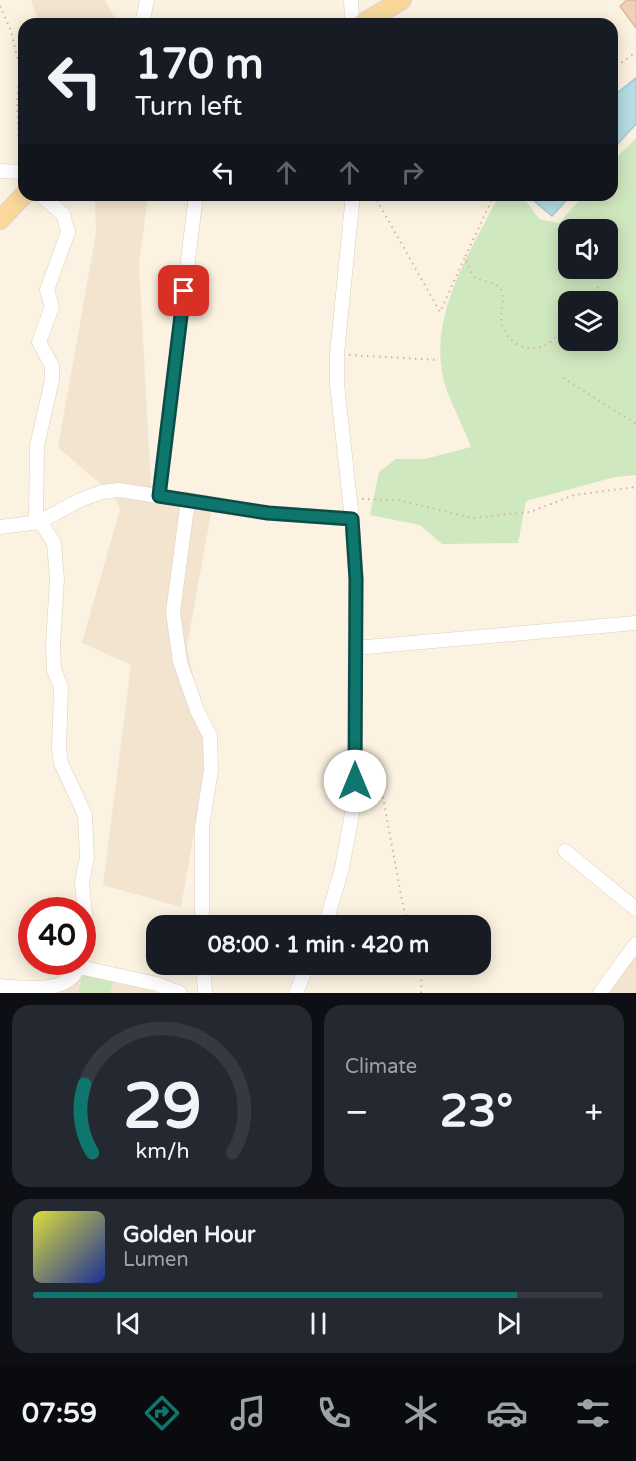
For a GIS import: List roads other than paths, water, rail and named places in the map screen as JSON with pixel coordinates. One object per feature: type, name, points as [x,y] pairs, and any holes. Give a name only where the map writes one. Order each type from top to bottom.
[{"type":"main road","points":[[371,18],[402,0]]},
{"type":"main road","points":[[0,220],[18,201]]},
{"type":"street","points":[[143,18],[147,0]]},
{"type":"street","points":[[351,0],[352,18]]},
{"type":"street","points":[[0,171],[18,172]]},
{"type":"street","points":[[47,201],[63,214],[68,232],[47,290],[52,307],[39,342],[49,355],[52,373],[37,446],[36,515],[54,543],[55,551],[57,579],[53,644],[54,670],[61,687],[58,749],[61,763],[85,815],[87,858],[82,882],[83,897]]},
{"type":"street","points":[[159,496],[195,201]]},
{"type":"street","points":[[327,915],[349,838],[355,781],[356,579],[352,519],[337,384],[337,354],[352,201]]},
{"type":"street","points":[[0,527],[39,522],[80,500],[102,492],[119,490],[268,513],[352,519]]},
{"type":"street","points":[[188,500],[173,612],[180,662],[197,710],[210,736],[211,770],[202,827],[202,915]]},
{"type":"street","points":[[356,648],[636,623]]},
{"type":"street","points":[[565,851],[636,909]]},
{"type":"street","points":[[600,993],[636,944]]},
{"type":"street","points":[[96,968],[157,984],[180,993]]},
{"type":"street","points":[[0,986],[62,991],[71,986],[78,975]]},
{"type":"street","points":[[204,975],[205,993]]},
{"type":"street","points":[[296,993],[303,975]]},
{"type":"water","points":[[636,78],[636,124],[618,144],[618,92]]},
{"type":"water","points":[[534,201],[566,201],[552,216]]}]
